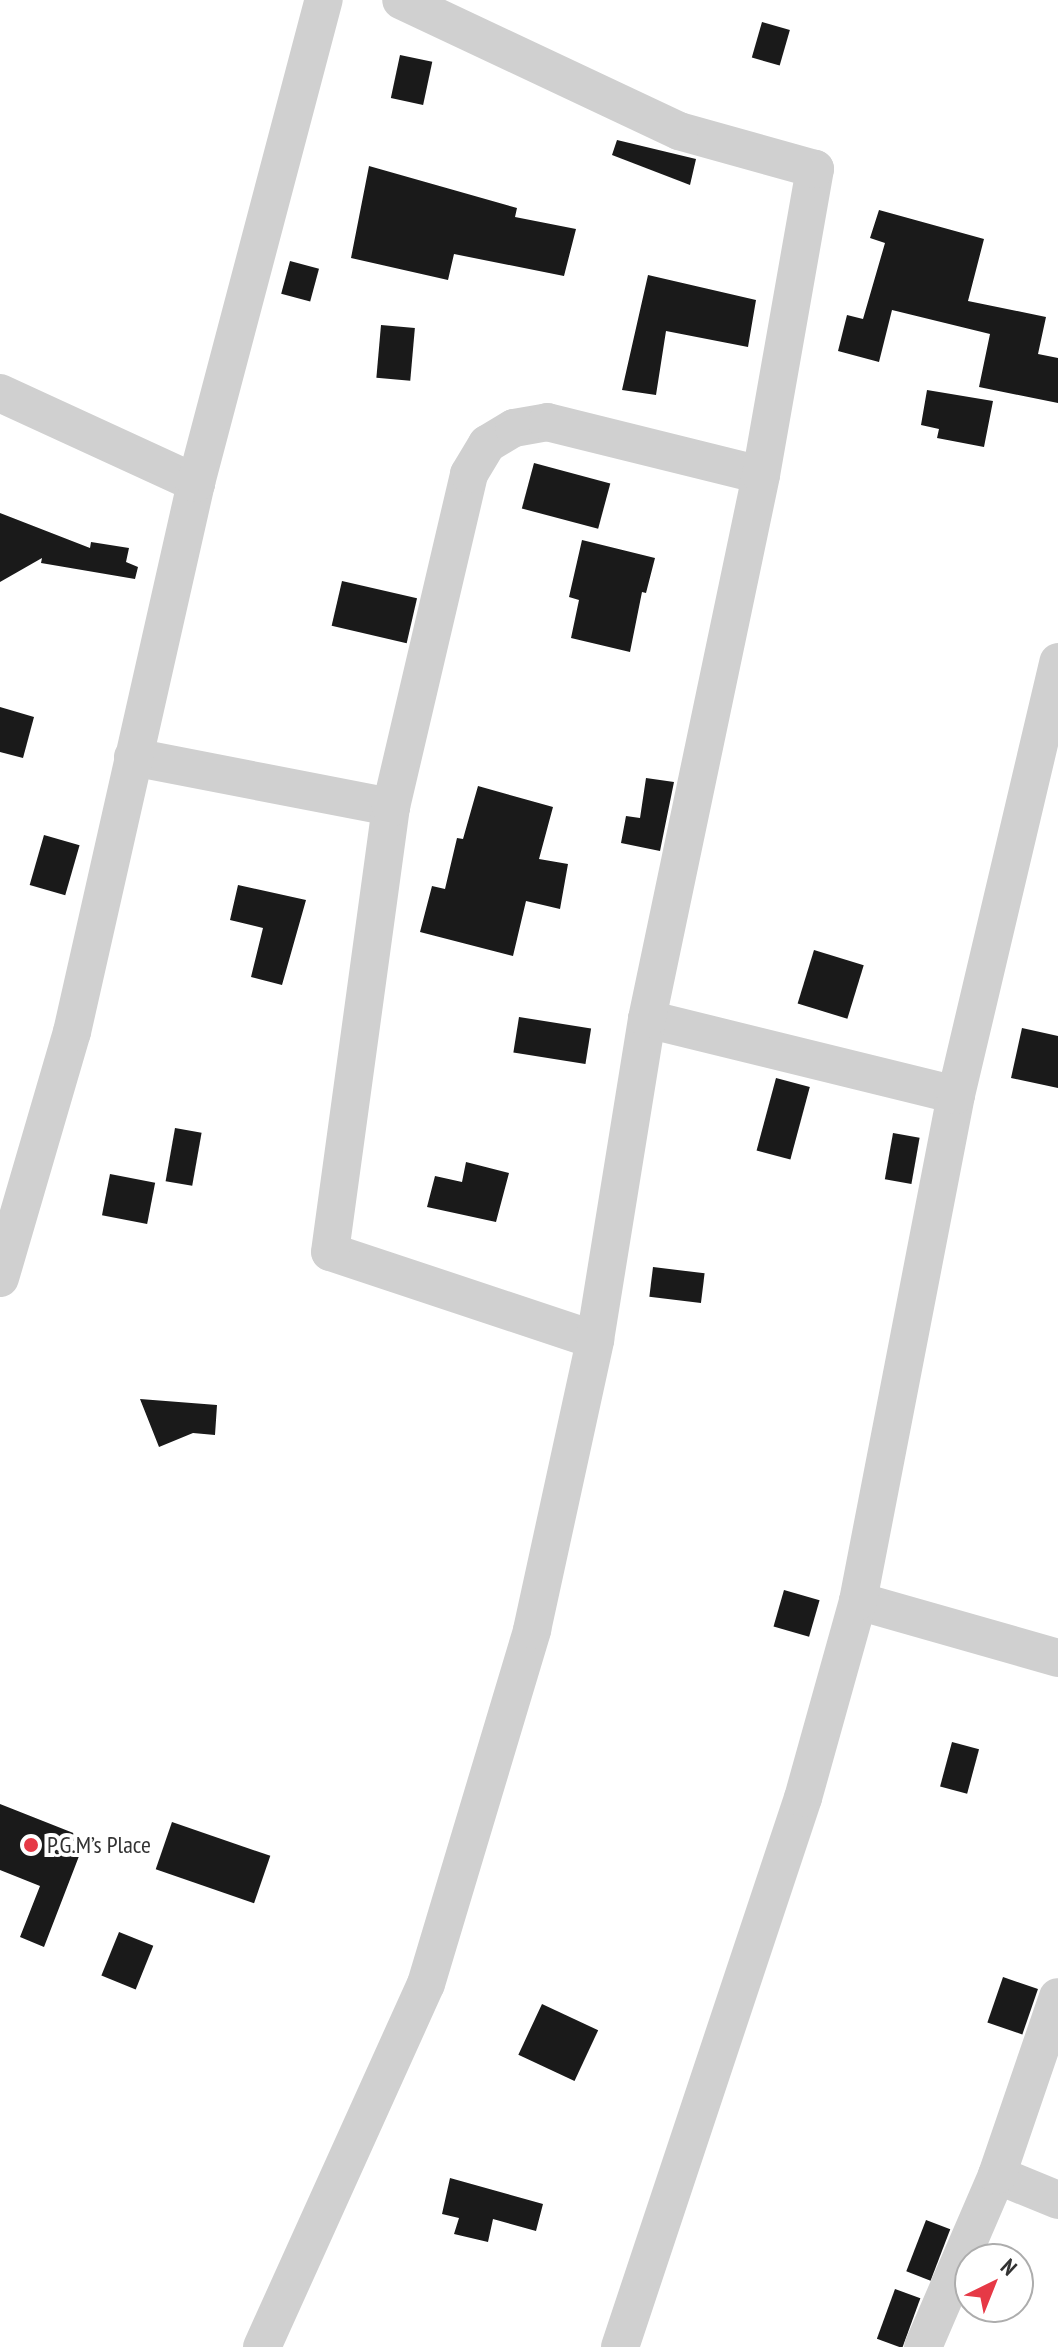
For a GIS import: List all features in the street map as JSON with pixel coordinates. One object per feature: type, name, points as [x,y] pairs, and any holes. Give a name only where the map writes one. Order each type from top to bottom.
[{"type":"street","points":[[0,1278],[72,1032],[196,483],[324,0]]},
{"type":"street","points":[[262,2347],[426,1984],[532,1630],[595,1340],[647,1019],[761,475],[815,169],[679,131],[401,0]]},
{"type":"street","points":[[0,393],[196,483]]},
{"type":"street","points":[[595,1340],[330,1252],[391,807],[469,474],[487,444],[514,428],[547,422],[761,475]]},
{"type":"street","points":[[620,2347],[803,1798],[858,1601],[956,1095],[1058,662]]},
{"type":"street","points":[[133,757],[391,807]]},
{"type":"street","points":[[647,1019],[956,1095]]},
{"type":"street","points":[[858,1601],[1058,1658]]},
{"type":"street","points":[[923,2347],[997,2175],[1058,1997]]},
{"type":"street","points":[[997,2175],[1058,2200]]},
{"type":"building","points":[[762,22],[790,30],[780,66],[752,58]]},
{"type":"building","points":[[400,55],[432,62],[423,105],[391,98]]},
{"type":"building","points":[[617,140],[696,159],[690,185],[612,155]]},
{"type":"building","points":[[369,166],[517,208],[515,217],[576,229],[564,276],[454,254],[448,280],[351,258]]},
{"type":"building","points":[[879,210],[984,239],[968,301],[1046,317],[1038,354],[1058,358],[1058,403],[979,387],[990,334],[892,310],[879,362],[838,351],[847,315],[863,319],[885,243],[870,238]]},
{"type":"building","points":[[290,261],[319,269],[310,302],[281,294]]},
{"type":"building","points":[[648,275],[756,300],[748,347],[666,331],[656,395],[622,390]]},
{"type":"building","points":[[381,325],[415,328],[410,381],[376,378]]},
{"type":"building","points":[[927,390],[993,401],[984,447],[937,438],[939,429],[921,425]]},
{"type":"building","points":[[534,463],[610,483],[598,529],[522,508]]},
{"type":"building","points":[[0,513],[90,548],[91,542],[129,548],[126,562],[138,567],[135,579],[41,563],[42,558],[0,582]]},
{"type":"building","points":[[582,540],[655,558],[646,593],[642,592],[630,652],[571,638],[579,600],[569,597]]},
{"type":"building","points":[[342,581],[417,598],[407,643],[332,626]]},
{"type":"building","points":[[0,707],[34,717],[23,758],[0,752]]},
{"type":"building","points":[[646,778],[674,782],[660,851],[621,843],[626,816],[640,818]]},
{"type":"building","points":[[478,786],[553,807],[539,859],[568,864],[560,909],[526,901],[513,956],[420,932],[432,886],[445,889],[457,838],[463,839]]},
{"type":"building","points":[[44,835],[80,845],[65,895],[30,885]]},
{"type":"building","points":[[238,885],[306,900],[282,985],[251,977],[263,928],[230,920]]},
{"type":"building","points":[[814,950],[864,965],[847,1019],[798,1004]]},
{"type":"building","points":[[519,1017],[591,1028],[585,1064],[513,1053]]},
{"type":"building","points":[[1022,1028],[1058,1036],[1058,1088],[1011,1078]]},
{"type":"building","points":[[776,1078],[810,1087],[790,1160],[757,1150]]},
{"type":"building","points":[[175,1128],[202,1133],[192,1186],[166,1181]]},
{"type":"building","points":[[893,1133],[920,1138],[911,1184],[885,1179]]},
{"type":"building","points":[[466,1162],[509,1173],[496,1222],[427,1207],[435,1176],[462,1182]]},
{"type":"building","points":[[110,1174],[155,1183],[147,1224],[102,1215]]},
{"type":"building","points":[[653,1267],[705,1273],[701,1303],[649,1297]]},
{"type":"building","points":[[140,1399],[217,1405],[215,1435],[193,1433],[159,1447]]},
{"type":"building","points":[[784,1590],[820,1600],[809,1637],[774,1627]]},
{"type":"building","points":[[952,1742],[979,1749],[967,1794],[940,1786]]},
{"type":"building","points":[[0,1804],[86,1838],[44,1947],[20,1937],[40,1886],[0,1870]]},
{"type":"building","points":[[172,1822],[270,1856],[254,1903],[156,1869]]},
{"type":"building","points":[[119,1932],[153,1946],[136,1989],[101,1976]]},
{"type":"building","points":[[1003,1977],[1038,1989],[1022,2034],[987,2022]]},
{"type":"building","points":[[542,2004],[598,2030],[575,2081],[518,2055]]},
{"type":"building","points":[[450,2178],[543,2204],[536,2231],[493,2219],[488,2242],[454,2234],[459,2218],[442,2214]]},
{"type":"building","points":[[926,2220],[950,2229],[931,2281],[906,2271]]},
{"type":"building","points":[[895,2289],[920,2298],[903,2347],[877,2339]]},
{"type":"place","name":"P.G.M’s Place","points":[[31,1845]]}]
